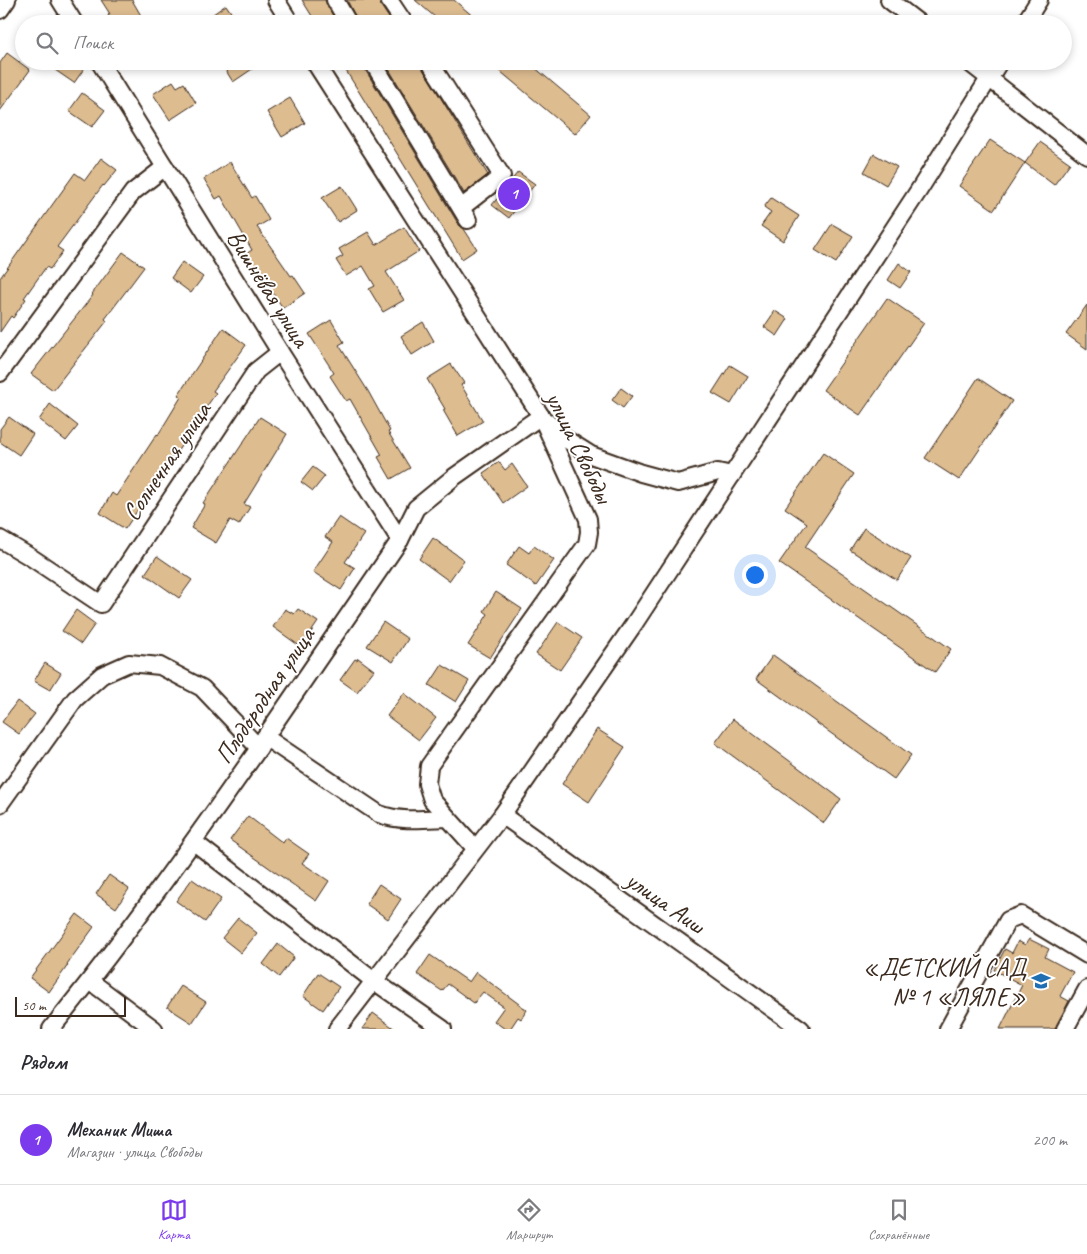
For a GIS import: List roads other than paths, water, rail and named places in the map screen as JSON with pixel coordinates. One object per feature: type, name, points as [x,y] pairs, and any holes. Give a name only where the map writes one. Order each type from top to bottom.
[{"type":"street","points":[[0,10],[8,0]]},
{"type":"street","points":[[60,0],[69,15]]},
{"type":"street","points":[[276,0],[285,15]]},
{"type":"street","points":[[334,0],[343,15]]},
{"type":"street","points":[[389,0],[399,15]]},
{"type":"street","points":[[889,0],[908,15]]},
{"type":"street","points":[[1030,15],[1039,0]]},
{"type":"street","name":"Вишнёвая улица","points":[[105,70],[280,352],[400,540]]},
{"type":"street","name":"улица Свободы","points":[[320,70],[541,416],[588,519],[587,544],[429,766],[427,784],[432,800],[475,848]]},
{"type":"street","points":[[377,70],[465,214],[502,176],[435,70]]},
{"type":"street","points":[[980,70],[1087,155]]},
{"type":"street","points":[[337,1029],[502,815],[634,624],[919,190],[995,70]]},
{"type":"street","points":[[0,373],[133,192],[165,167]]},
{"type":"street","name":"Солнечная улица","points":[[0,539],[101,604],[256,371],[280,352]]},
{"type":"street","points":[[541,416],[564,438],[591,455],[641,474],[678,483],[718,472],[732,475]]},
{"type":"street","name":"Плодородная улица","points":[[51,1029],[90,981],[194,842],[400,540],[416,508],[454,477],[541,416]]},
{"type":"street","points":[[0,804],[75,699],[102,675],[130,663],[160,666],[202,688],[262,742],[379,814],[391,818],[447,818]]},
{"type":"street","name":"улица Аиш","points":[[502,815],[781,1023],[802,1029]]},
{"type":"street","points":[[194,842],[374,981],[444,1029]]},
{"type":"street","points":[[948,1029],[1008,920],[1021,915],[1087,955]]},
{"type":"street","points":[[90,981],[154,1029]]},
{"type":"street","points":[[1065,1029],[1087,989]]},
{"type":"place","name":"Механик Миша","points":[[514,194]]},
{"type":"place","name":"«ДЕТСКИЙ САД № 1 «ЛЯЛЕ»","points":[[1041,981]]}]
